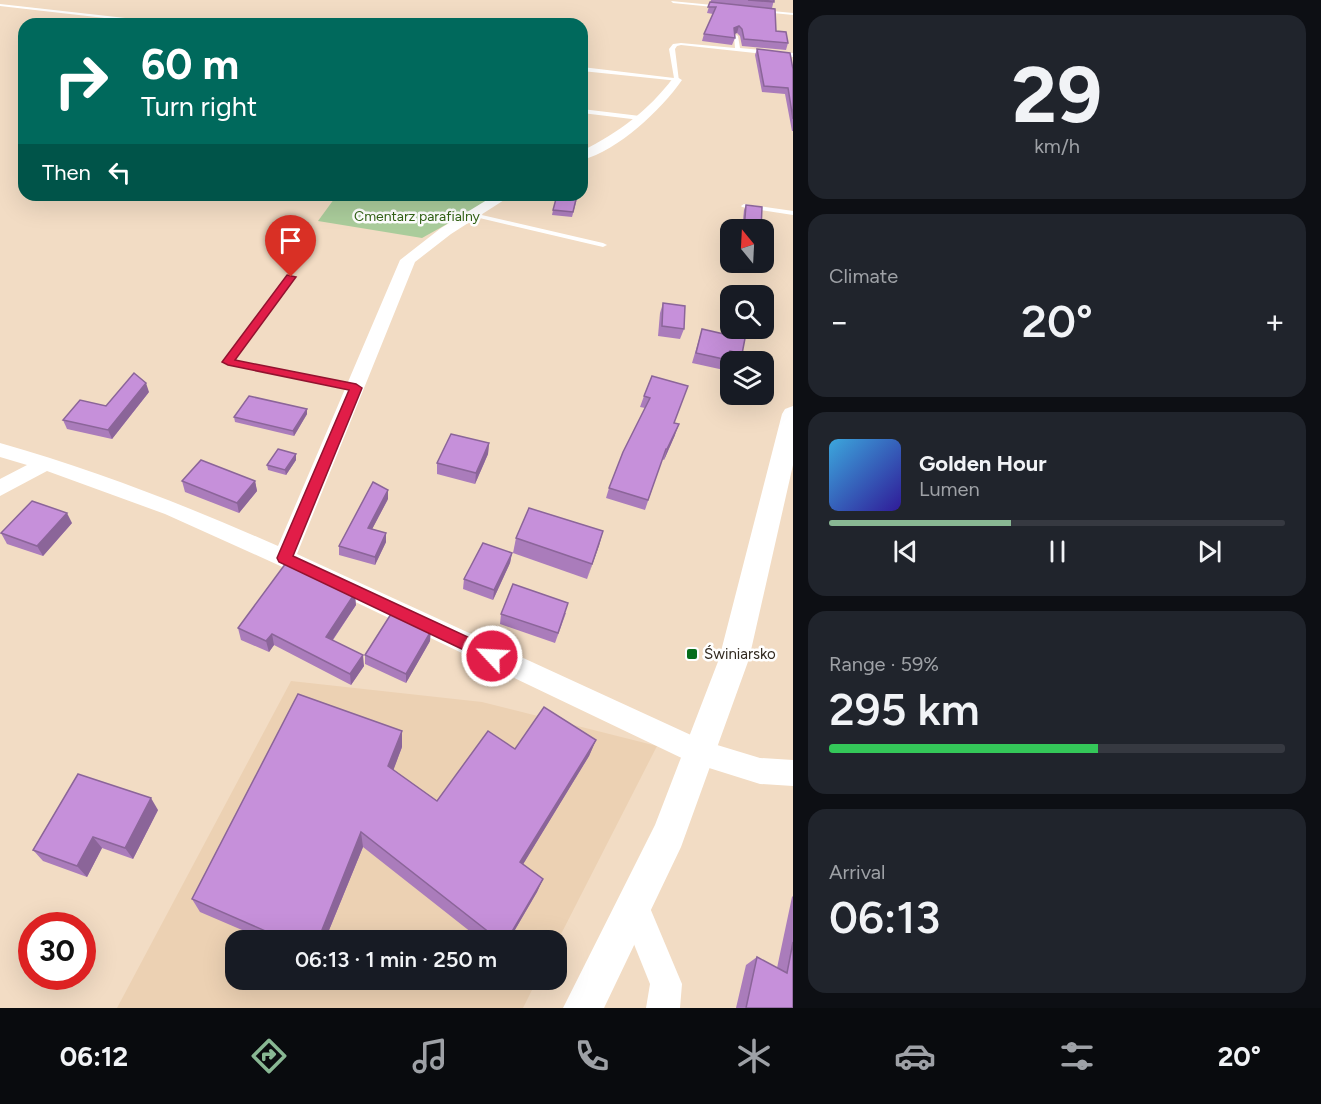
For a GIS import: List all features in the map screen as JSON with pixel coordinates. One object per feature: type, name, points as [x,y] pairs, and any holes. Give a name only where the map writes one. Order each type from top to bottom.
[{"type":"street","points":[[588,152],[640,118],[665,97],[677,80]]},
{"type":"street","points":[[284,558],[408,260],[495,201]]},
{"type":"street","points":[[583,1008],[669,835],[734,659],[793,414]]},
{"type":"street","points":[[0,450],[46,463],[172,508],[700,753],[760,771],[793,773]]},
{"type":"street","points":[[0,488],[46,463]]},
{"type":"street","points":[[634,907],[666,984],[663,1008]]},
{"type":"lane","points":[[673,2],[728,8]]},
{"type":"lane","points":[[0,5],[116,18]]},
{"type":"lane","points":[[760,11],[793,14]]},
{"type":"lane","points":[[736,36],[738,50]]},
{"type":"lane","points":[[588,70],[677,80],[672,52],[675,45],[793,55]]},
{"type":"lane","points":[[588,112],[640,118]]},
{"type":"lane","points":[[744,206],[793,213]]},
{"type":"lane","points":[[473,214],[603,245]]},
{"type":"lane","points":[[291,277],[228,362],[356,388]]},
{"type":"shaded area","points":[[291,681],[482,702],[657,746],[563,930],[225,930],[225,990],[532,990],[523,1008],[117,1008]]},
{"type":"green space","name":"Cmentarz parafialny","points":[[333,201],[488,201],[422,238],[318,221]]},
{"type":"building","points":[[748,0],[774,0],[774,2]]},
{"type":"building","points":[[710,2],[775,9],[776,31],[786,32],[788,43],[744,39],[739,26],[734,28],[735,38],[704,34],[716,7],[708,7]]},
{"type":"building","points":[[757,49],[790,53],[793,69],[793,119],[788,88],[764,86]]},
{"type":"building","points":[[555,201],[576,201],[573,212],[553,210]]},
{"type":"building","points":[[746,205],[762,207],[761,219],[745,219]]},
{"type":"building","points":[[663,303],[685,306],[684,329],[662,326]]},
{"type":"building","points":[[702,329],[720,333],[720,339],[745,339],[743,351],[720,351],[720,358],[696,353]]},
{"type":"building","points":[[134,373],[146,383],[108,430],[63,420],[80,400],[106,406]]},
{"type":"building","points":[[652,376],[688,386],[674,423],[679,424],[666,449],[648,500],[609,488],[623,452],[650,398],[644,396]]},
{"type":"building","points":[[249,396],[307,409],[293,431],[234,417]]},
{"type":"building","points":[[451,434],[489,443],[476,473],[437,463]]},
{"type":"building","points":[[278,449],[296,454],[285,470],[267,465]]},
{"type":"building","points":[[201,460],[255,481],[237,503],[182,481]]},
{"type":"building","points":[[373,482],[388,490],[368,528],[386,533],[375,557],[339,546]]},
{"type":"building","points":[[32,501],[67,513],[37,546],[1,533]]},
{"type":"building","points":[[529,508],[603,531],[592,564],[516,538]]},
{"type":"building","points":[[483,543],[512,553],[494,590],[464,579]]},
{"type":"building","points":[[286,563],[355,593],[326,637],[363,655],[350,674],[272,634],[266,641],[238,628]]},
{"type":"building","points":[[513,584],[568,603],[558,633],[501,614]]},
{"type":"building","points":[[391,614],[431,631],[406,674],[365,655]]},
{"type":"building","points":[[298,694],[402,731],[388,766],[437,801],[488,731],[515,749],[544,707],[596,740],[520,862],[543,879],[513,930],[486,930],[361,832],[322,930],[263,930],[192,899]]},
{"type":"building","points":[[78,774],[151,798],[125,848],[93,837],[77,866],[33,850]]},
{"type":"building","points":[[793,942],[793,1008],[746,1008],[757,957],[787,973]]},
{"type":"place","name":"Świniarsko","points":[[692,654]]},
{"type":"route","points":[[291,277],[228,362],[356,388],[284,558],[492,656]]}]
